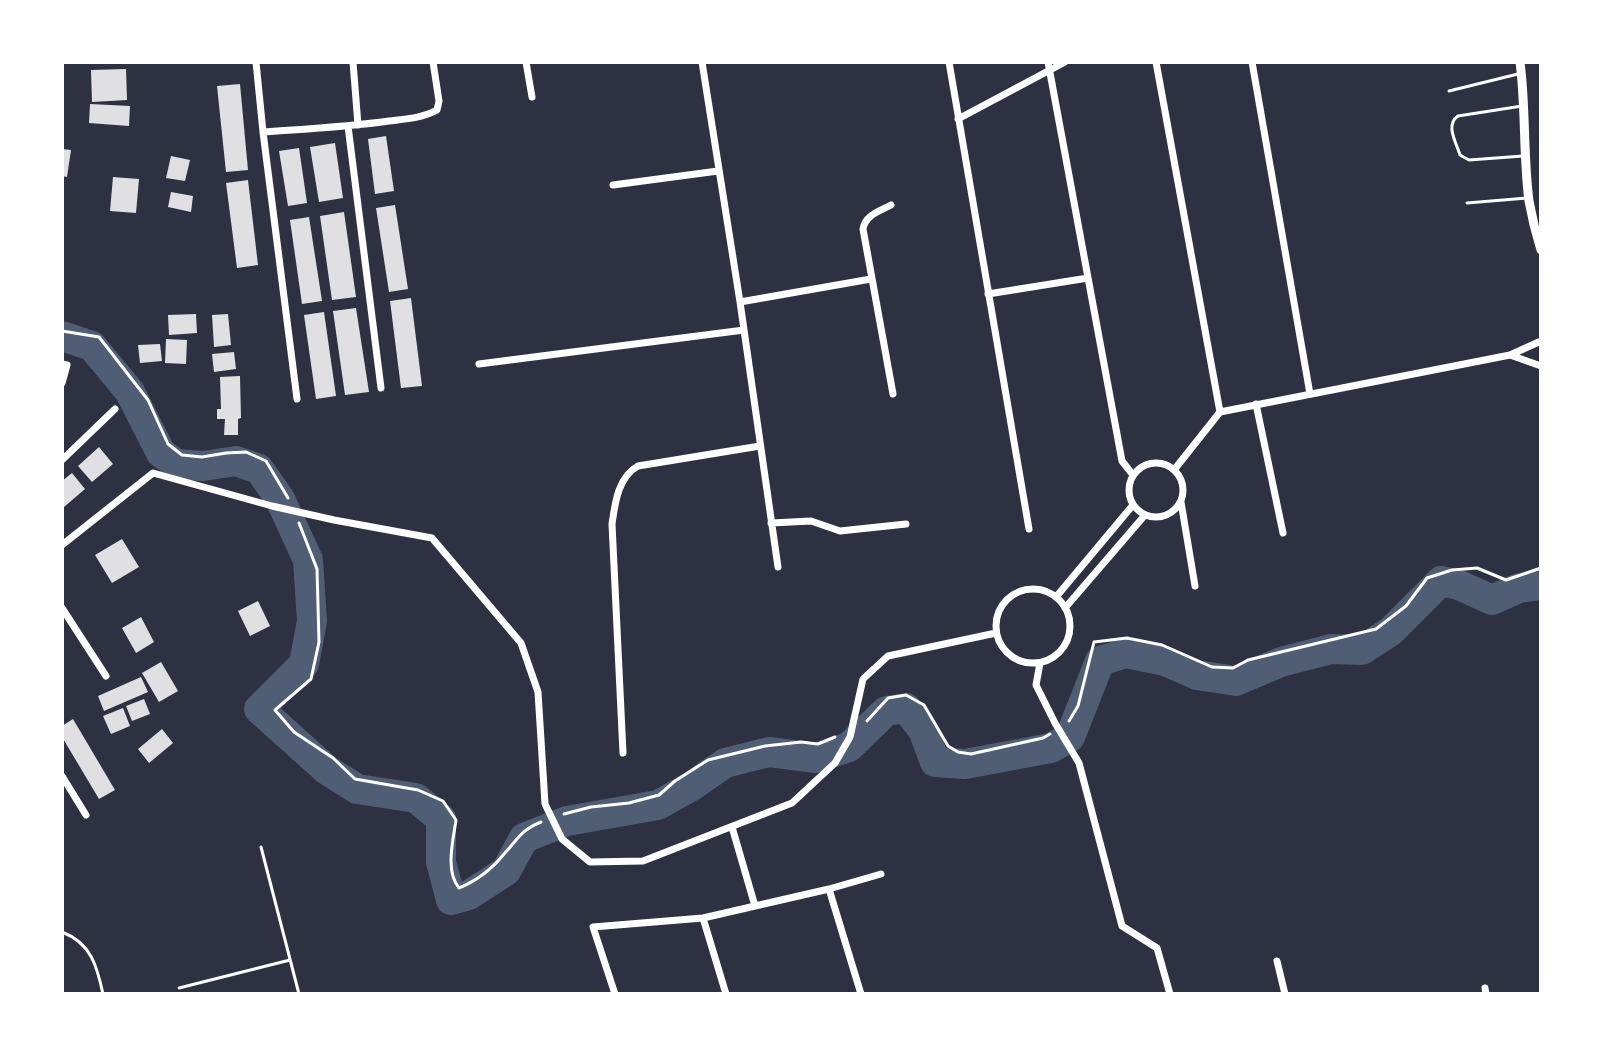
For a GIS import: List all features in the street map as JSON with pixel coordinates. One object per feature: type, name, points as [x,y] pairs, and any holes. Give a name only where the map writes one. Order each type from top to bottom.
[{"type":"street","points":[[256,62],[297,399]]},
{"type":"street","points":[[353,62],[358,125]]},
{"type":"street","points":[[263,132],[358,125],[420,116],[437,110],[439,101],[433,62]]},
{"type":"street","points":[[526,62],[532,97]]},
{"type":"street","points":[[702,62],[778,567]]},
{"type":"street","points":[[949,62],[1029,529]]},
{"type":"street","points":[[958,119],[1049,66],[1065,62]]},
{"type":"street","points":[[1156,62],[1220,412]]},
{"type":"street","points":[[1252,62],[1310,394]]},
{"type":"street","points":[[1049,66],[1122,461],[1133,475]]},
{"type":"street","points":[[1521,67],[1529,198],[1536,215],[1541,250]]},
{"type":"street","points":[[348,126],[381,388]]},
{"type":"street","points":[[613,185],[718,171]]},
{"type":"street","points":[[891,205],[867,218],[863,229],[893,394]]},
{"type":"street","points":[[988,294],[1088,278]]},
{"type":"street","points":[[740,302],[871,279]]},
{"type":"street","points":[[479,364],[744,330]]},
{"type":"street","points":[[1174,470],[1220,412],[1510,355],[1541,341]]},
{"type":"street","points":[[1510,355],[1541,366]]},
{"type":"street","points":[[62,364],[67,365],[62,383]]},
{"type":"street","points":[[1256,404],[1283,533]]},
{"type":"street","points":[[62,460],[115,409]]},
{"type":"street","points":[[623,753],[612,524],[624,478],[638,466],[760,446]]},
{"type":"street","points":[[1181,502],[1176,509],[1161,517],[1145,515],[1133,505],[1129,490],[1133,475],[1140,468],[1157,463],[1174,470],[1183,485],[1181,502],[1195,586]]},
{"type":"street","points":[[62,545],[153,473],[292,511],[432,538],[521,643],[538,692],[545,804],[562,839],[590,862],[643,861],[792,803],[835,763],[851,733],[863,679],[888,656],[996,633]]},
{"type":"street","points":[[1056,597],[1133,505]]},
{"type":"street","points":[[1065,608],[1145,515]]},
{"type":"street","points":[[771,523],[811,521],[840,531],[906,524]]},
{"type":"street","points":[[1038,589],[1056,597],[1069,619],[1067,642],[1051,659],[1040,663],[1016,660],[1003,649],[996,633],[1002,604],[1018,592],[1038,589]]},
{"type":"street","points":[[62,608],[106,676]]},
{"type":"street","points":[[1040,663],[1036,685],[1055,727],[1079,763],[1122,926],[1157,948],[1170,994]]},
{"type":"street","points":[[62,776],[86,815]]},
{"type":"street","points":[[732,827],[755,906]]},
{"type":"street","points":[[615,994],[593,927],[703,918],[881,874]]},
{"type":"street","points":[[829,889],[861,994]]},
{"type":"street","points":[[703,918],[726,994]]},
{"type":"street","points":[[1277,961],[1285,994]]},
{"type":"lane","points":[[1449,91],[1521,67]]},
{"type":"lane","points":[[1524,106],[1458,116],[1451,126],[1463,158],[1527,156]]},
{"type":"lane","points":[[1467,203],[1529,198]]},
{"type":"lane","points":[[261,847],[299,994]]},
{"type":"lane","points":[[62,932],[78,939],[97,964],[103,994]]},
{"type":"lane","points":[[179,988],[290,960]]},
{"type":"path","points":[[62,331],[99,337],[148,400],[168,444],[182,455],[202,457],[246,452],[266,461],[317,569],[319,642],[311,679],[275,710],[294,732],[333,758],[355,779],[418,790],[443,801],[456,820],[451,852],[452,880],[459,888],[473,882],[504,855],[526,828],[580,810],[659,795],[708,760],[765,746],[801,742],[818,744],[851,733],[888,698],[906,695],[924,705],[948,746],[958,752],[971,754],[1043,738],[1055,727]]},
{"type":"path","points":[[1068,723],[1078,706],[1094,642],[1127,638],[1162,645],[1212,667],[1233,668],[1248,660],[1376,629],[1406,606],[1427,578],[1452,570],[1477,568],[1506,580],[1541,568]]},
{"type":"building","points":[[126,69],[127,100],[92,102],[91,70]]},
{"type":"building","points":[[240,84],[248,170],[226,172],[217,86]]},
{"type":"building","points":[[90,104],[130,106],[129,126],[89,123]]},
{"type":"building","points":[[386,136],[394,191],[375,194],[368,139]]},
{"type":"building","points":[[335,143],[343,198],[319,202],[310,147]]},
{"type":"building","points":[[299,148],[307,203],[288,206],[279,151]]},
{"type":"building","points":[[62,149],[71,150],[67,177],[62,176]]},
{"type":"building","points":[[171,156],[190,160],[185,181],[166,178]]},
{"type":"building","points":[[113,177],[139,179],[136,213],[110,211]]},
{"type":"building","points":[[248,180],[258,265],[237,268],[226,183]]},
{"type":"building","points":[[171,192],[193,196],[191,212],[168,207]]},
{"type":"building","points":[[395,205],[408,289],[389,292],[376,208]]},
{"type":"building","points":[[344,212],[356,297],[332,300],[320,216]]},
{"type":"building","points":[[309,217],[322,301],[302,304],[290,220]]},
{"type":"building","points":[[411,298],[422,386],[401,388],[390,301]]},
{"type":"building","points":[[356,308],[369,392],[345,395],[333,311]]},
{"type":"building","points":[[324,312],[336,396],[316,399],[304,315]]},
{"type":"building","points":[[196,314],[197,333],[169,335],[168,315]]},
{"type":"building","points":[[228,314],[231,345],[214,347],[212,315]]},
{"type":"building","points":[[166,339],[187,340],[186,364],[165,363]]},
{"type":"building","points":[[160,344],[162,361],[140,363],[138,345]]},
{"type":"building","points":[[234,352],[236,369],[214,372],[212,354]]},
{"type":"building","points":[[240,376],[241,418],[238,419],[238,435],[224,435],[225,419],[217,419],[217,409],[221,409],[220,377]]},
{"type":"building","points":[[99,447],[113,464],[92,482],[78,466]]},
{"type":"building","points":[[72,473],[85,489],[64,507],[62,481]]},
{"type":"building","points":[[122,539],[139,567],[112,583],[95,555]]},
{"type":"building","points":[[258,601],[270,626],[250,636],[238,611]]},
{"type":"building","points":[[141,617],[154,642],[136,653],[122,628]]},
{"type":"building","points":[[161,662],[178,691],[159,702],[142,673]]},
{"type":"building","points":[[141,677],[148,692],[104,711],[98,696]]},
{"type":"building","points":[[144,699],[150,714],[132,721],[126,706]]},
{"type":"building","points":[[123,708],[130,726],[111,734],[103,716]]},
{"type":"building","points":[[73,719],[115,790],[99,799],[62,737],[62,726]]},
{"type":"building","points":[[162,729],[173,743],[149,763],[138,749]]},
{"type":"waterway","points":[[62,336],[92,346],[130,392],[161,453],[177,464],[203,466],[236,461],[259,469],[280,499],[308,560],[312,621],[304,664],[259,709],[327,770],[357,789],[416,798],[441,819],[441,862],[451,900],[469,895],[506,871],[524,838],[567,821],[658,805],[725,763],[769,752],[816,758],[849,747],[886,711],[906,708],[923,730],[935,762],[965,764],[1051,748],[1070,737],[1100,661],[1126,653],[1165,661],[1197,675],[1236,681],[1281,662],[1331,649],[1362,650],[1391,631],[1441,581],[1459,585],[1492,600],[1519,588],[1541,585]]}]
